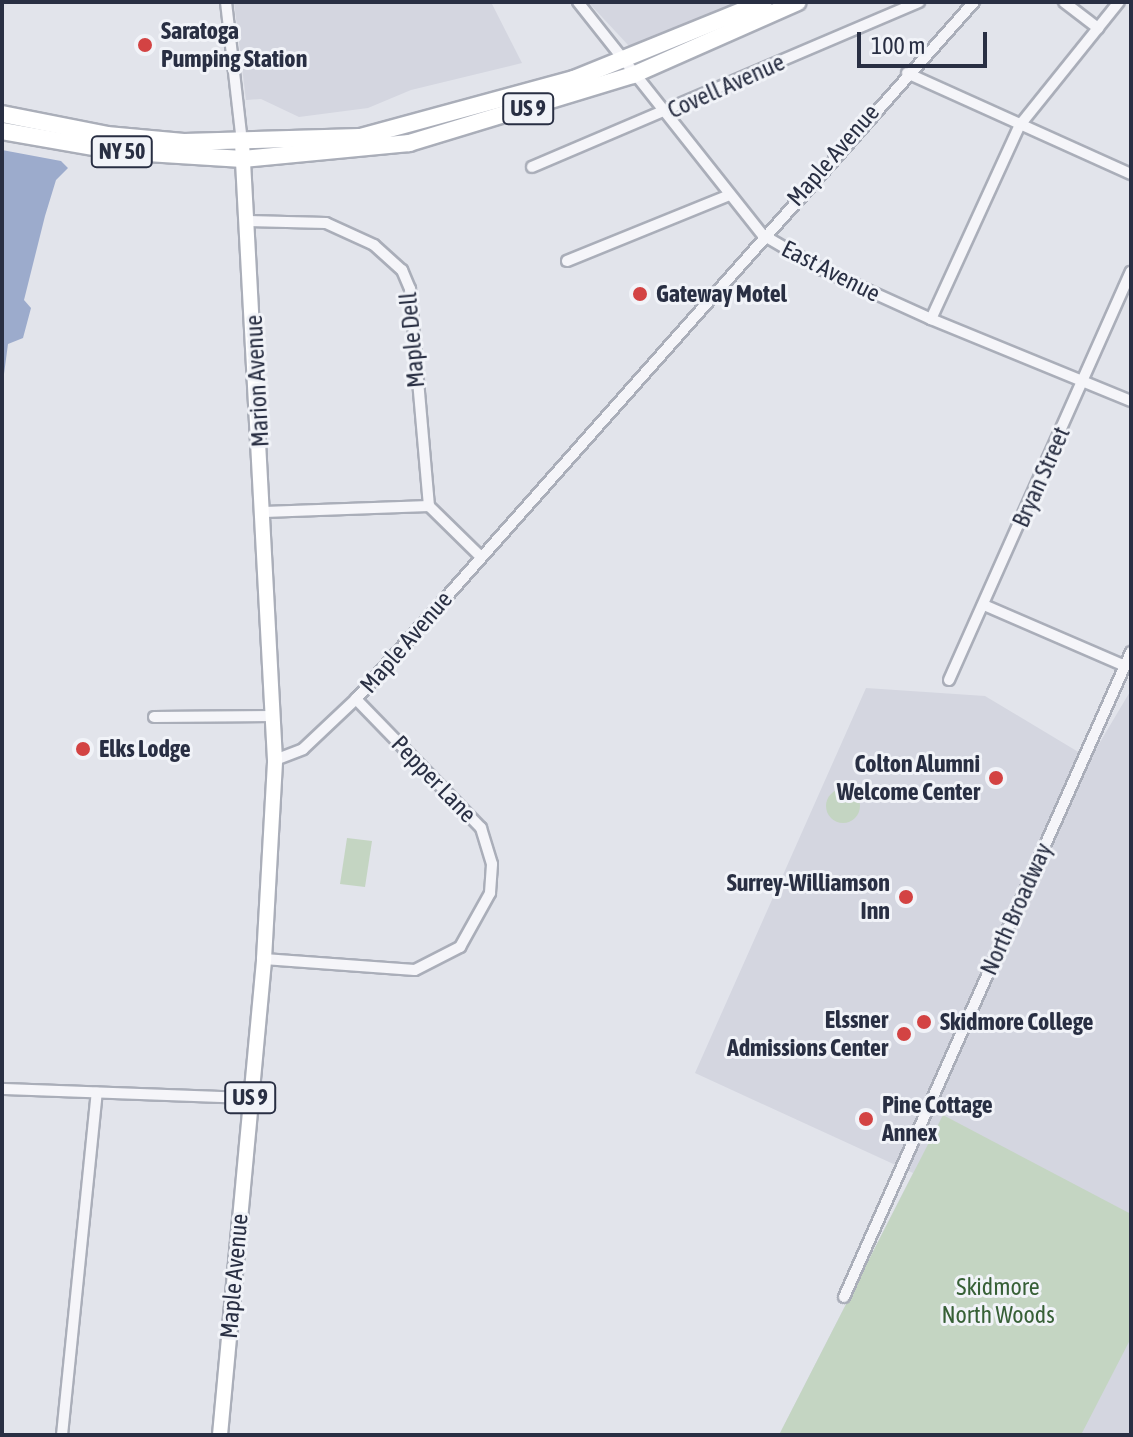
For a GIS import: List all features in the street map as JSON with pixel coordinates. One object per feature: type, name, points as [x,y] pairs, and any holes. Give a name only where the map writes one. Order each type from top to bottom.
[{"type":"highway","name":"US 9","points":[[243,151],[394,130],[622,60],[764,2]]},
{"type":"highway","name":"US 9","points":[[243,151],[303,157],[439,137],[633,75],[798,2]]},
{"type":"highway","name":"NY 50","points":[[2,114],[107,135],[243,151]]},
{"type":"highway","name":"NY 50","points":[[2,131],[115,151],[243,151]]},
{"type":"main road","name":"Marion Avenue","points":[[243,151],[275,760]]},
{"type":"main road","name":"Maple Avenue","points":[[220,1435],[264,959],[275,760]]},
{"type":"street","name":"Marion Avenue","points":[[226,2],[243,151]]},
{"type":"street","name":"East Avenue","points":[[578,2],[727,196],[763,235],[931,319],[1131,401]]},
{"type":"street","name":"Covell Avenue","points":[[532,167],[663,115],[919,2]]},
{"type":"street","name":"Maple Avenue","points":[[275,760],[303,749],[356,699],[763,235],[974,2]]},
{"type":"street","points":[[1064,2],[1098,28]]},
{"type":"street","points":[[931,319],[1020,125],[1119,2]]},
{"type":"street","points":[[907,73],[1131,174]]},
{"type":"street","points":[[567,261],[727,196]]},
{"type":"street","name":"Maple Dell","points":[[248,221],[326,223],[374,245],[402,270],[410,289],[429,506]]},
{"type":"street","name":"Bryan Street","points":[[949,680],[1131,272]]},
{"type":"street","points":[[264,512],[429,506],[481,557]]},
{"type":"street","points":[[984,605],[1126,673]]},
{"type":"street","name":"North Broadway","points":[[844,1297],[1126,673],[1131,652]]},
{"type":"street","name":"Pepper Lane","points":[[264,959],[377,972],[415,970],[460,947],[490,893],[492,864],[481,828],[356,699]]},
{"type":"street","points":[[154,717],[273,716]]},
{"type":"street","points":[[2,1089],[250,1098]]},
{"type":"street","points":[[62,1435],[97,1093]]},
{"type":"shaded area","points":[[234,2],[491,2],[522,63],[411,90],[368,108],[299,117],[261,99],[246,100]]},
{"type":"shaded area","points":[[588,2],[750,2],[629,46]]},
{"type":"shaded area","name":"Skidmore College","points":[[866,688],[985,696],[1090,759],[1131,690],[1131,1435],[779,1435],[913,1173],[695,1073]]},
{"type":"green space","points":[[843,789],[855,794],[860,806],[855,818],[843,823],[831,818],[826,806],[831,794]]},
{"type":"green space","points":[[347,838],[372,841],[365,887],[340,884]]},
{"type":"green space","name":"Skidmore North Woods","points":[[943,1115],[1131,1214],[1131,1338],[1081,1435],[779,1435]]},
{"type":"water","points":[[2,150],[61,161],[68,168],[56,180],[45,216],[24,300],[31,308],[23,338],[8,344],[2,389]]},
{"type":"place","name":"Saratoga Pumping Station","points":[[145,45]]},
{"type":"place","name":"Gateway Motel","points":[[640,294]]},
{"type":"place","name":"Elks Lodge","points":[[83,749]]},
{"type":"place","name":"Colton Alumni Welcome Center","points":[[996,778]]},
{"type":"place","name":"Surrey-Williamson Inn","points":[[906,897]]},
{"type":"place","name":"Skidmore College","points":[[924,1022]]},
{"type":"place","name":"Elssner Admissions Center","points":[[904,1034]]},
{"type":"place","name":"Pine Cottage Annex","points":[[866,1119]]}]
